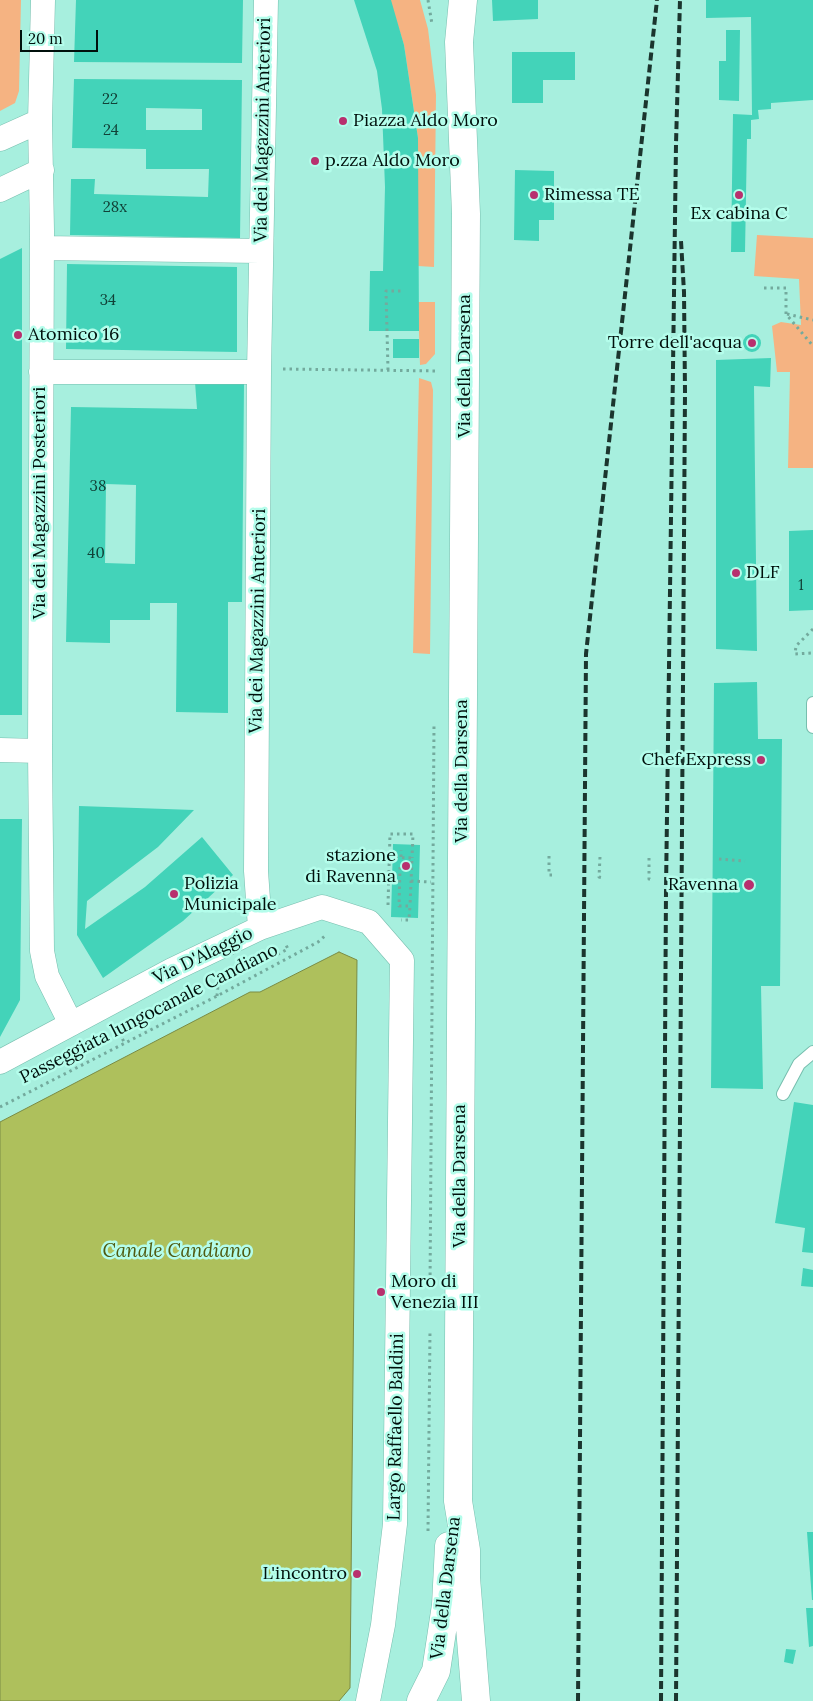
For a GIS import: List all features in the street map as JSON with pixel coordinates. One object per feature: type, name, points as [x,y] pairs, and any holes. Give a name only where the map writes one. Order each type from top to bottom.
[{"type":"street","name":"Via dei Magazzini Posteriori","points":[[43,0],[40,121],[42,170],[40,751],[42,951],[47,976],[66,1014]]},
{"type":"street","name":"Via dei Magazzini Anteriori","points":[[260,928],[256,871],[259,372],[266,0]]},
{"type":"street","name":"Via della Darsena","points":[[447,0],[459,42]]},
{"type":"street","name":"Via della Darsena","points":[[463,0],[459,42],[466,214],[458,1500],[466,1550],[466,1578],[476,1701]]},
{"type":"street","points":[[0,139],[40,121]]},
{"type":"street","points":[[0,190],[42,170]]},
{"type":"street","name":"Via dei Magazzini Anteriori","points":[[42,248],[261,257]]},
{"type":"street","points":[[41,372],[259,372]]},
{"type":"street","points":[[0,750],[40,751]]},
{"type":"street","name":"Via D'Alaggio","points":[[0,1062],[66,1014],[172,970],[260,928],[322,906],[378,916]]},
{"type":"street","name":"Largo Raffaello Baldini","points":[[368,1701],[383,1625],[395,1524],[402,960],[378,916]]},
{"type":"street","name":"Via della Darsena","points":[[421,1701],[436,1671],[446,1605],[450,1534],[458,1500]]},
{"type":"lane","points":[[813,703],[813,727]]},
{"type":"lane","points":[[783,1094],[799,1064],[813,1052]]},
{"type":"path","points":[[428,0],[433,30]]},
{"type":"path","points":[[764,288],[786,288],[786,314],[813,346]]},
{"type":"path","points":[[388,370],[386,291],[400,291]]},
{"type":"path","points":[[786,314],[813,320]]},
{"type":"path","points":[[439,381],[440,366]]},
{"type":"path","points":[[283,369],[439,371]]},
{"type":"path","points":[[813,629],[796,646],[795,654],[813,653]]},
{"type":"path","points":[[430,1296],[431,882],[434,724]]},
{"type":"path","points":[[378,916],[389,857],[390,834],[413,834],[409,920],[394,920]]},
{"type":"path","points":[[401,850],[401,857]]},
{"type":"path","points":[[549,856],[549,875],[552,875]]},
{"type":"path","points":[[389,857],[412,858]]},
{"type":"path","points":[[600,857],[599,877],[603,878]]},
{"type":"path","points":[[649,858],[649,879],[652,879]]},
{"type":"path","points":[[719,859],[745,861]]},
{"type":"path","points":[[400,867],[399,906],[410,906]]},
{"type":"path","points":[[411,881],[431,882]]},
{"type":"path","name":"Passeggiata lungocanale Candiano","points":[[0,1107],[318,942]]},
{"type":"path","points":[[217,996],[218,985],[288,949]]},
{"type":"path","points":[[119,1032],[124,1042]]},
{"type":"path","points":[[428,1539],[430,1326]]},
{"type":"shaded area","points":[[0,0],[21,0],[19,91],[15,103],[0,111]]},
{"type":"shaded area","points":[[390,0],[420,0],[428,29],[436,95],[434,267],[418,266],[418,138],[404,45]]},
{"type":"shaded area","points":[[757,235],[813,238],[813,468],[788,468],[790,372],[777,372],[772,326],[781,322],[801,325],[799,279],[754,276]]},
{"type":"shaded area","points":[[418,302],[435,302],[435,354],[426,364],[420,365]]},
{"type":"shaded area","points":[[419,378],[431,382],[433,390],[430,654],[413,653]]},
{"type":"water","name":"Canale Candiano","points":[[339,952],[357,960],[350,1688],[339,1701],[0,1701],[0,1122],[250,992],[260,992]]},
{"type":"building","points":[[76,0],[243,0],[242,63],[74,62]]},
{"type":"building","points":[[354,0],[391,0],[404,45],[418,138],[419,331],[369,331],[370,271],[383,271],[385,187],[382,109],[377,71]]},
{"type":"building","points":[[492,0],[538,0],[538,19],[493,21]]},
{"type":"building","points":[[706,0],[813,0],[813,100],[771,103],[771,109],[758,110],[759,119],[751,120],[751,139],[747,139],[745,252],[731,252],[733,114],[752,115],[751,17],[706,18]]},
{"type":"building","points":[[726,30],[740,30],[739,101],[719,100],[719,61],[726,61]]},
{"type":"building","points":[[512,52],[575,52],[575,80],[543,80],[543,103],[512,103]]},
{"type":"building","points":[[74,79],[242,80],[240,238],[70,235],[71,179],[95,179],[94,194],[208,197],[209,169],[146,169],[146,149],[72,148]],"holes":[[[146,108],[202,109],[202,130],[146,130]]]},
{"type":"building","name":"Rimessa TE","points":[[515,170],[554,171],[554,220],[539,220],[539,241],[514,240]]},
{"type":"building","points":[[22,248],[22,715],[0,715],[0,259]]},
{"type":"building","points":[[67,264],[237,267],[237,352],[66,349]]},
{"type":"building","name":"Torre dell'acqua","points":[[748,334],[756,334],[761,339],[759,350],[748,352],[743,347],[743,339]]},
{"type":"building","points":[[393,339],[419,339],[419,358],[393,358]]},
{"type":"building","name":"DLF","points":[[771,358],[770,387],[754,386],[757,651],[716,649],[716,360]]},
{"type":"building","points":[[195,382],[244,383],[242,602],[228,602],[228,713],[176,712],[177,603],[150,603],[150,620],[110,620],[110,643],[66,642],[71,407],[197,409]],"holes":[[[106,484],[136,485],[135,564],[105,563]]]},
{"type":"building","points":[[813,530],[813,610],[789,611],[789,531]]},
{"type":"building","points":[[757,682],[758,739],[782,739],[780,986],[761,986],[763,1089],[711,1088],[714,683]]},
{"type":"building","name":"Polizia Municipale","points":[[79,806],[194,810],[158,847],[87,901],[85,929],[145,887],[202,837],[233,875],[183,921],[103,978],[77,935]]},
{"type":"building","points":[[0,819],[22,819],[20,1000],[0,1037]]},
{"type":"building","name":"stazione di Ravenna","points":[[393,844],[420,845],[418,918],[391,917]]},
{"type":"building","points":[[794,1102],[813,1105],[813,1253],[802,1252],[805,1228],[775,1223]]},
{"type":"building","points":[[803,1268],[813,1270],[813,1287],[801,1286]]},
{"type":"building","points":[[807,1532],[813,1532],[813,1600],[812,1600]]},
{"type":"building","points":[[806,1608],[813,1608],[813,1646],[809,1647]]},
{"type":"building","points":[[786,1649],[796,1650],[793,1664],[784,1662]]},
{"type":"railway","points":[[578,1701],[586,654],[657,0]]},
{"type":"railway","points":[[661,1701],[666,890],[676,144],[680,0]]},
{"type":"railway","points":[[676,1701],[685,392],[684,292],[681,241]]},
{"type":"place","name":"Piazza Aldo Moro","points":[[343,121]]},
{"type":"place","name":"p.zza Aldo Moro","points":[[315,161]]},
{"type":"place","name":"Rimessa TE","points":[[534,195]]},
{"type":"place","name":"Ex cabina C","points":[[739,195]]},
{"type":"place","name":"Atomico 16","points":[[18,335]]},
{"type":"place","name":"Torre dell'acqua","points":[[752,343]]},
{"type":"place","name":"DLF","points":[[736,573]]},
{"type":"place","name":"Chef Express","points":[[761,760]]},
{"type":"place","name":"stazione di Ravenna","points":[[406,866]]},
{"type":"place","name":"Ravenna","points":[[749,885]]},
{"type":"place","name":"Polizia Municipale","points":[[174,894]]},
{"type":"place","name":"Moro di Venezia III","points":[[381,1292]]},
{"type":"place","name":"L'incontro","points":[[357,1574]]}]
